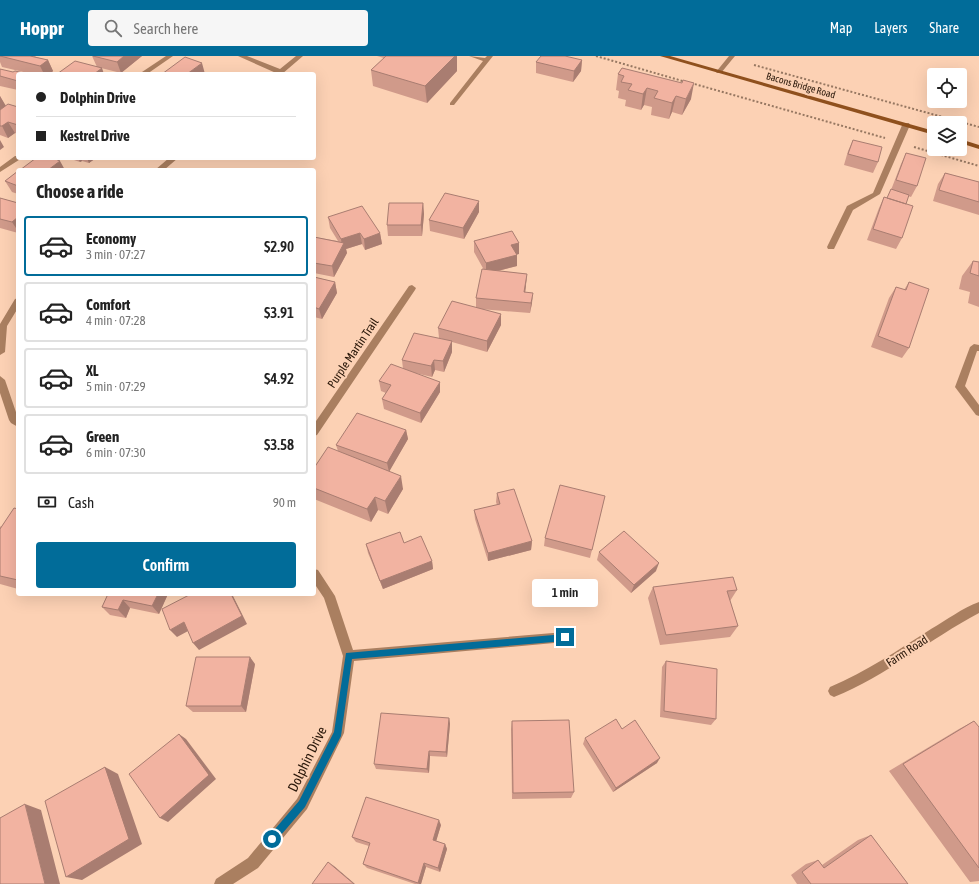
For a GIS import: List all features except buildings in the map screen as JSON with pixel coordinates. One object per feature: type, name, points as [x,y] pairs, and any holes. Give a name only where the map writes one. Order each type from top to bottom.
[{"type":"main road","name":"Bacons Bridge Road","points":[[663,56],[927,131]]},
{"type":"main road","points":[[967,143],[979,147]]},
{"type":"street","points":[[145,72],[170,56]]},
{"type":"street","points":[[241,56],[277,72]]},
{"type":"street","points":[[280,72],[300,56]]},
{"type":"street","points":[[472,56],[489,58]]},
{"type":"street","points":[[719,72],[732,56]]},
{"type":"street","points":[[452,104],[489,58]]},
{"type":"street","points":[[831,247],[850,208],[876,194],[906,125]]},
{"type":"street","points":[[0,170],[16,159]]},
{"type":"street","points":[[162,168],[172,160]]},
{"type":"street","name":"Purple Martin Trail","points":[[316,429],[412,288]]},
{"type":"street","points":[[0,352],[3,326],[16,304]]},
{"type":"street","points":[[979,348],[974,347],[960,387],[979,412]]},
{"type":"street","points":[[0,380],[14,420],[16,422]]},
{"type":"street","name":"Dolphin Drive","points":[[221,884],[253,863],[302,804],[338,733],[349,656],[329,596],[316,577]]},
{"type":"street","name":"Farm Road","points":[[834,691],[854,683],[874,672],[957,619],[979,608]]},
{"type":"street","points":[[349,656],[565,637]]},
{"type":"path","points":[[596,56],[979,166]]},
{"type":"path","points":[[748,64],[979,127]]},
{"type":"route","points":[[272,839],[302,804],[338,733],[349,656],[565,637]]}]
